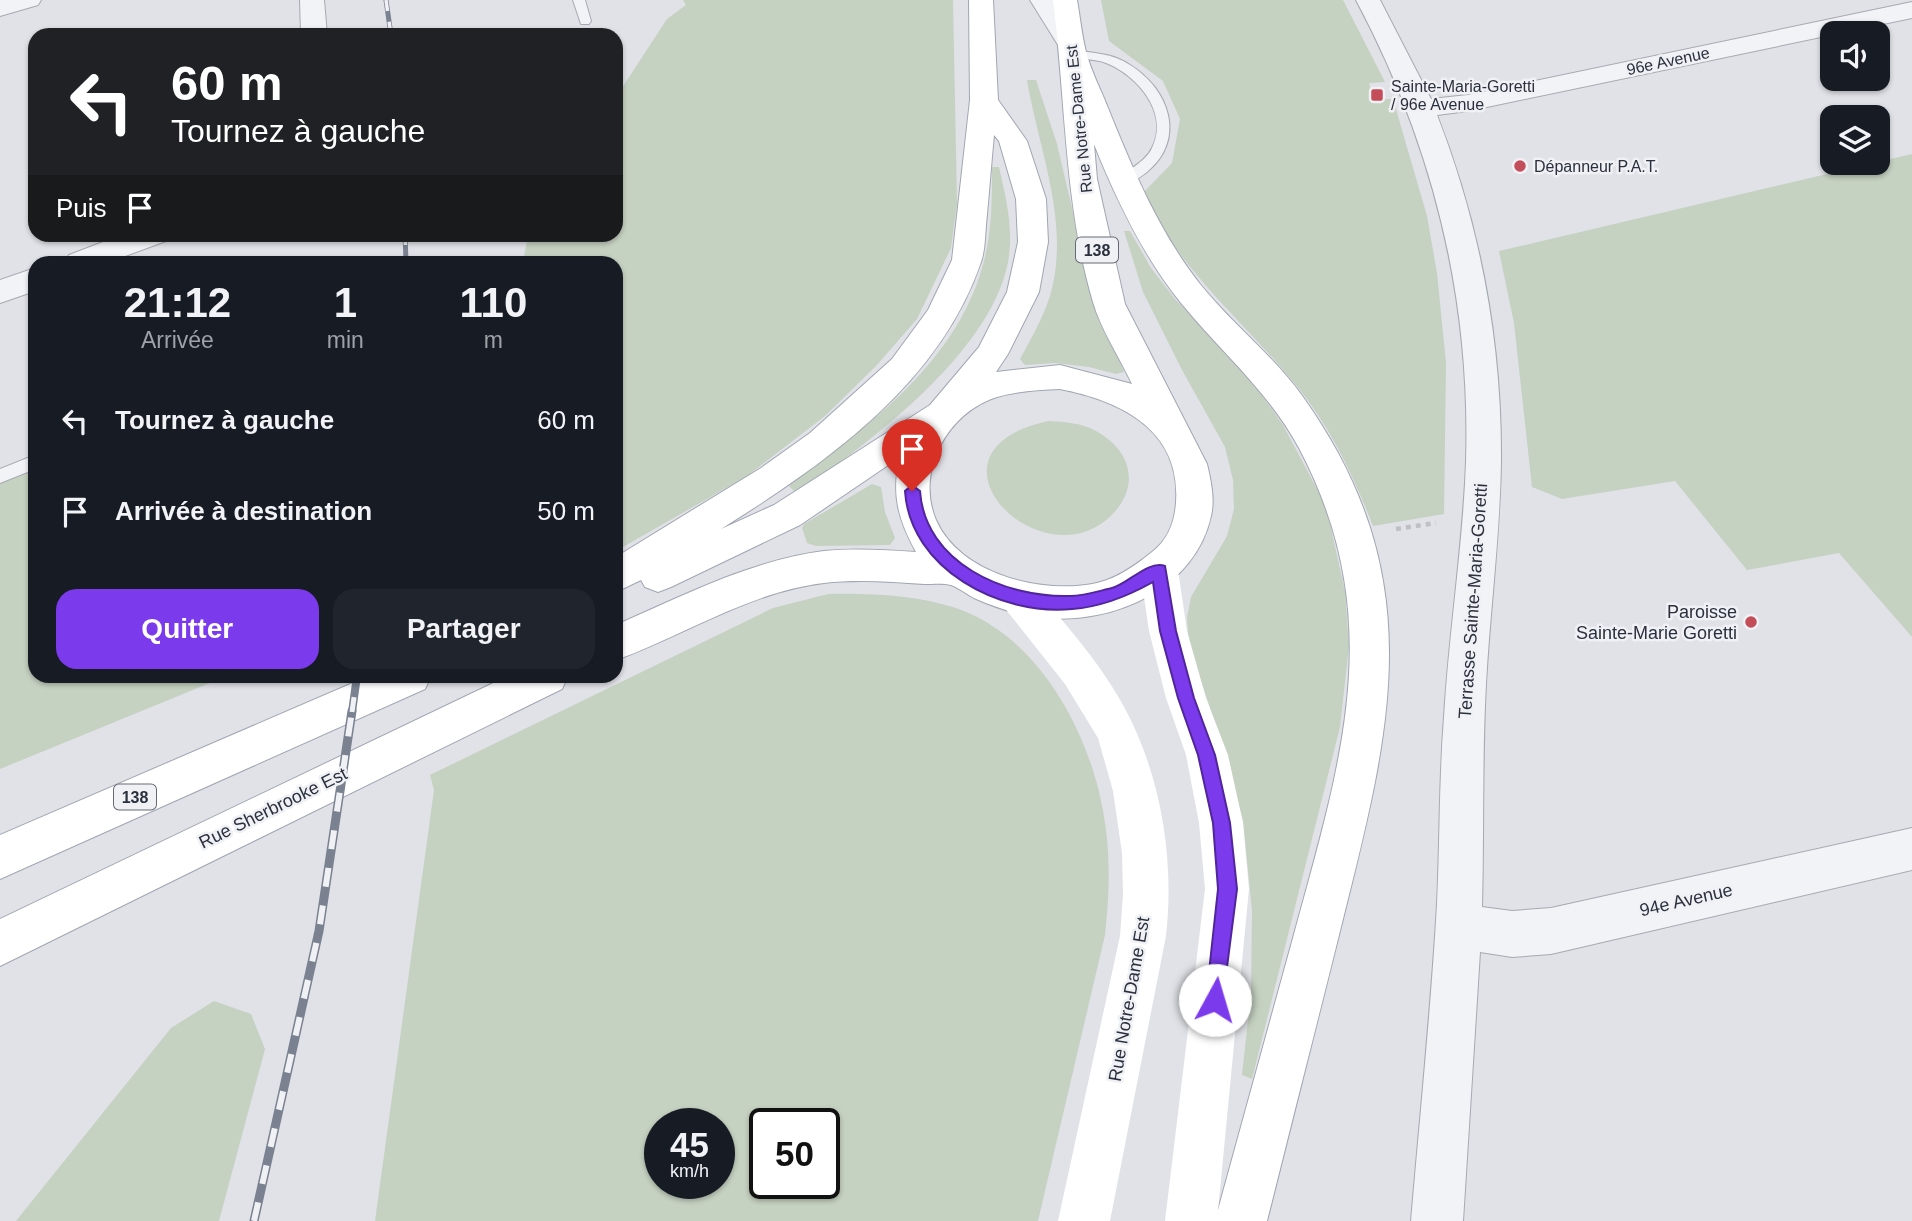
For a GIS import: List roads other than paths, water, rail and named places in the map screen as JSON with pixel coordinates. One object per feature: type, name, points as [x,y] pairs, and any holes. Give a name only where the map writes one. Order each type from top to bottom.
[{"type":"main road","points":[[623,572],[774,478],[821,443],[904,368],[942,315],[967,260],[984,100],[981,0]]},
{"type":"main road","name":"Rue Notre-Dame Est","points":[[1065,0],[1083,179],[1109,304],[1173,431]]},
{"type":"main road","points":[[1072,50],[1138,213],[1190,292],[1273,381],[1302,423],[1329,475],[1352,535],[1365,583],[1371,635],[1371,681],[1363,743],[1337,856],[1241,1221]]},
{"type":"main road","name":"138","points":[[623,591],[787,515],[886,448],[942,414],[975,392],[1016,379],[1060,377],[1103,385],[1142,404],[1173,431],[1192,465],[1197,502],[1186,538],[1159,570],[1120,593],[1071,603],[1021,599],[986,587],[956,569],[928,540],[914,507],[911,474],[922,442],[942,414],[992,354],[1023,292],[1034,242],[1031,199],[1013,141],[984,100]]},
{"type":"main road","name":"138","points":[[623,640],[741,590],[807,570],[852,566],[956,569]]},
{"type":"main road","points":[[1159,570],[1168,631],[1186,698],[1207,755],[1222,823],[1227,889],[1191,1221]]},
{"type":"main road","name":"Rue Notre-Dame Est","points":[[1021,599],[1071,660],[1107,716],[1124,753],[1137,810],[1144,863],[1145,917],[1118,1065],[1084,1221]]},
{"type":"main road","name":"138","points":[[0,857],[395,683]]},
{"type":"main road","name":"Rue Sherbrooke Est","points":[[0,943],[298,795],[533,683]]},
{"type":"street","points":[[0,8],[29,0]]},
{"type":"street","points":[[312,0],[314,28]]},
{"type":"street","points":[[1042,0],[1072,50]]},
{"type":"street","name":"Terrasse Sainte-Maria-Goretti","points":[[1368,0],[1423,107],[1443,167],[1469,275],[1478,338],[1483,425],[1479,530],[1464,716],[1458,926],[1437,1221]]},
{"type":"street","points":[[1816,5],[1839,21]]},
{"type":"street","name":"96e Avenue","points":[[1858,21],[1912,10]]},
{"type":"street","name":"96e Avenue","points":[[1423,107],[1468,103],[1820,29]]},
{"type":"street","points":[[96,256],[134,242]]},
{"type":"street","points":[[0,292],[28,287]]},
{"type":"street","name":"94e Avenue","points":[[1458,926],[1520,934],[1551,931],[1912,849]]},
{"type":"lane","points":[[579,0],[584,21]]},
{"type":"lane","points":[[1072,50],[1110,59],[1135,73],[1150,89],[1159,107],[1163,125],[1161,145],[1150,163],[1124,181]]},
{"type":"lane","points":[[0,476],[28,466]]},
{"type":"railway","points":[[386,0],[390,28]]},
{"type":"railway","points":[[405,242],[406,256]]},
{"type":"railway","points":[[352,712],[356,683]]},
{"type":"railway","points":[[254,1221],[319,931],[352,711]]},
{"type":"place","name":"Sainte-Maria-Goretti / 96e Avenue","points":[[1377,95]]},
{"type":"place","name":"Dépanneur P.A.T.","points":[[1520,166]]},
{"type":"place","name":"Paroisse Sainte-Marie Goretti","points":[[1751,622]]}]
